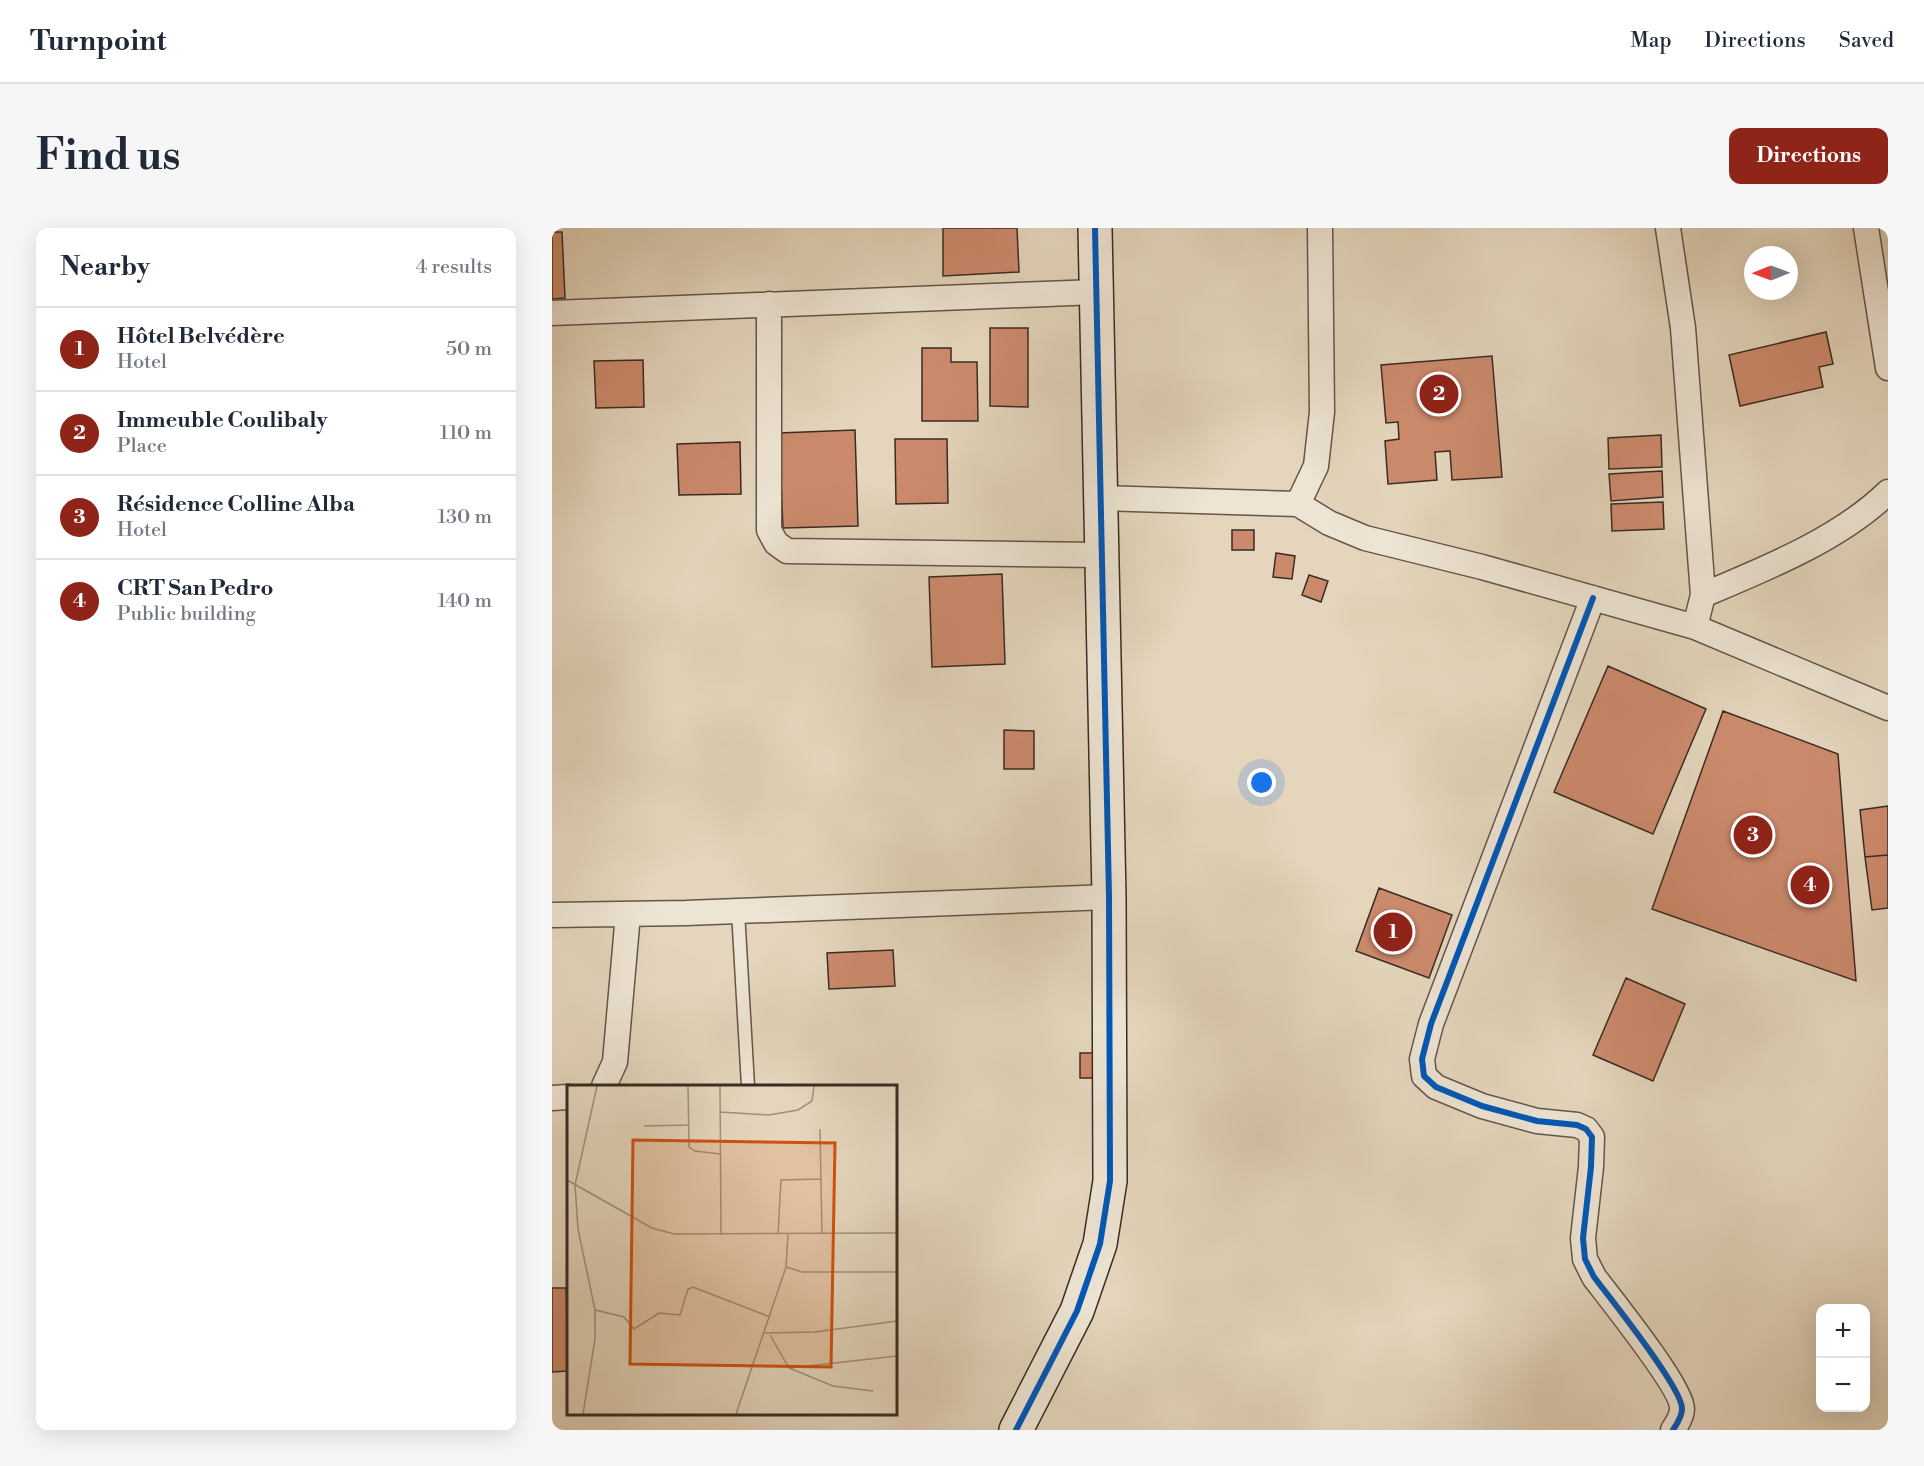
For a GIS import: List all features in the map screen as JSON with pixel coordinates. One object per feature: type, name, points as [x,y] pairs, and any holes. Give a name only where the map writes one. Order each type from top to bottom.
[{"type":"street","points":[[1016,1430],[1077,1311],[1100,1244],[1110,1181],[1109,897],[1095,228]]},
{"type":"street","points":[[1298,504],[1316,466],[1322,412],[1320,228]]},
{"type":"street","points":[[1668,228],[1683,328],[1703,595],[1695,627]]},
{"type":"street","points":[[1866,228],[1888,368]]},
{"type":"street","points":[[552,313],[1097,292]]},
{"type":"street","points":[[769,304],[770,530],[776,543],[787,551],[1101,555]]},
{"type":"street","points":[[1703,595],[1772,566],[1828,535],[1871,509],[1888,492]]},
{"type":"street","points":[[1100,498],[1298,504],[1329,523],[1365,537],[1695,627],[1888,708]]},
{"type":"street","points":[[1593,598],[1431,1024],[1422,1059],[1424,1076],[1436,1087],[1482,1106],[1537,1121],[1577,1125],[1586,1129],[1592,1137],[1583,1238],[1585,1259],[1594,1277],[1672,1383],[1682,1408],[1678,1424],[1673,1430]]},
{"type":"street","points":[[552,915],[738,911],[1109,897]]},
{"type":"street","points":[[604,1085],[615,1062],[628,914]]},
{"type":"street","points":[[552,1098],[567,1097]]},
{"type":"lane","points":[[738,911],[748,1085]]},
{"type":"building","points":[[943,228],[1017,228],[1019,272],[943,276]]},
{"type":"building","points":[[552,232],[562,232],[565,298],[552,299]]},
{"type":"building","points":[[990,328],[1028,328],[1028,407],[990,406]]},
{"type":"building","points":[[1826,332],[1833,364],[1819,367],[1823,387],[1740,406],[1729,355]]},
{"type":"building","points":[[922,348],[951,348],[951,362],[977,362],[978,421],[922,421]]},
{"type":"building","points":[[1492,356],[1502,477],[1452,480],[1450,451],[1435,452],[1437,480],[1388,484],[1385,441],[1399,439],[1398,422],[1386,423],[1381,365]]},
{"type":"building","points":[[643,360],[644,407],[596,408],[594,361]]},
{"type":"building","points":[[855,430],[858,526],[783,528],[779,433]]},
{"type":"building","points":[[1661,435],[1662,467],[1609,469],[1608,438]]},
{"type":"building","points":[[895,439],[947,439],[948,503],[896,504]]},
{"type":"building","points":[[740,442],[741,494],[679,495],[677,444]]},
{"type":"building","points":[[1662,471],[1663,497],[1611,501],[1609,474]]},
{"type":"building","points":[[1663,502],[1664,529],[1612,531],[1611,504]]},
{"type":"building","points":[[1232,530],[1254,530],[1254,550],[1232,550]]},
{"type":"building","points":[[1276,553],[1295,556],[1292,579],[1273,577]]},
{"type":"building","points":[[1002,574],[1005,664],[932,667],[929,577]]},
{"type":"building","points":[[1309,575],[1328,581],[1321,602],[1302,595]]},
{"type":"building","points":[[1608,666],[1706,709],[1653,834],[1554,792]]},
{"type":"building","points":[[1723,711],[1838,754],[1856,981],[1652,909]]},
{"type":"building","points":[[1004,730],[1034,731],[1034,769],[1004,769]]},
{"type":"building","points":[[1888,806],[1888,855],[1865,857],[1860,810]]},
{"type":"building","points":[[1888,855],[1888,908],[1872,910],[1865,857]]},
{"type":"building","points":[[1379,888],[1452,915],[1429,978],[1356,951]]},
{"type":"building","points":[[893,950],[895,986],[829,989],[827,953]]},
{"type":"building","points":[[1626,978],[1685,1004],[1653,1081],[1593,1055]]},
{"type":"building","points":[[1080,1053],[1103,1053],[1103,1078],[1080,1078]]},
{"type":"building","points":[[552,1288],[566,1288],[567,1371],[552,1372]]},
{"type":"cycle path","points":[[1016,1430],[1077,1311],[1100,1244],[1110,1181],[1109,897],[1095,228]]},
{"type":"cycle path","points":[[1593,598],[1431,1024],[1422,1059],[1424,1076],[1436,1087],[1482,1106],[1537,1121],[1577,1125],[1586,1129],[1592,1137],[1583,1238],[1585,1259],[1594,1277],[1659,1364],[1679,1398],[1682,1412],[1673,1430]]},
{"type":"place","name":"Immeuble Coulibaly","points":[[1439,394]]},
{"type":"place","name":"Résidence Colline Alba","points":[[1753,835]]},
{"type":"place","name":"CRT San Pedro","points":[[1810,885]]},
{"type":"place","name":"Hôtel Belvédère","points":[[1393,932]]}]
